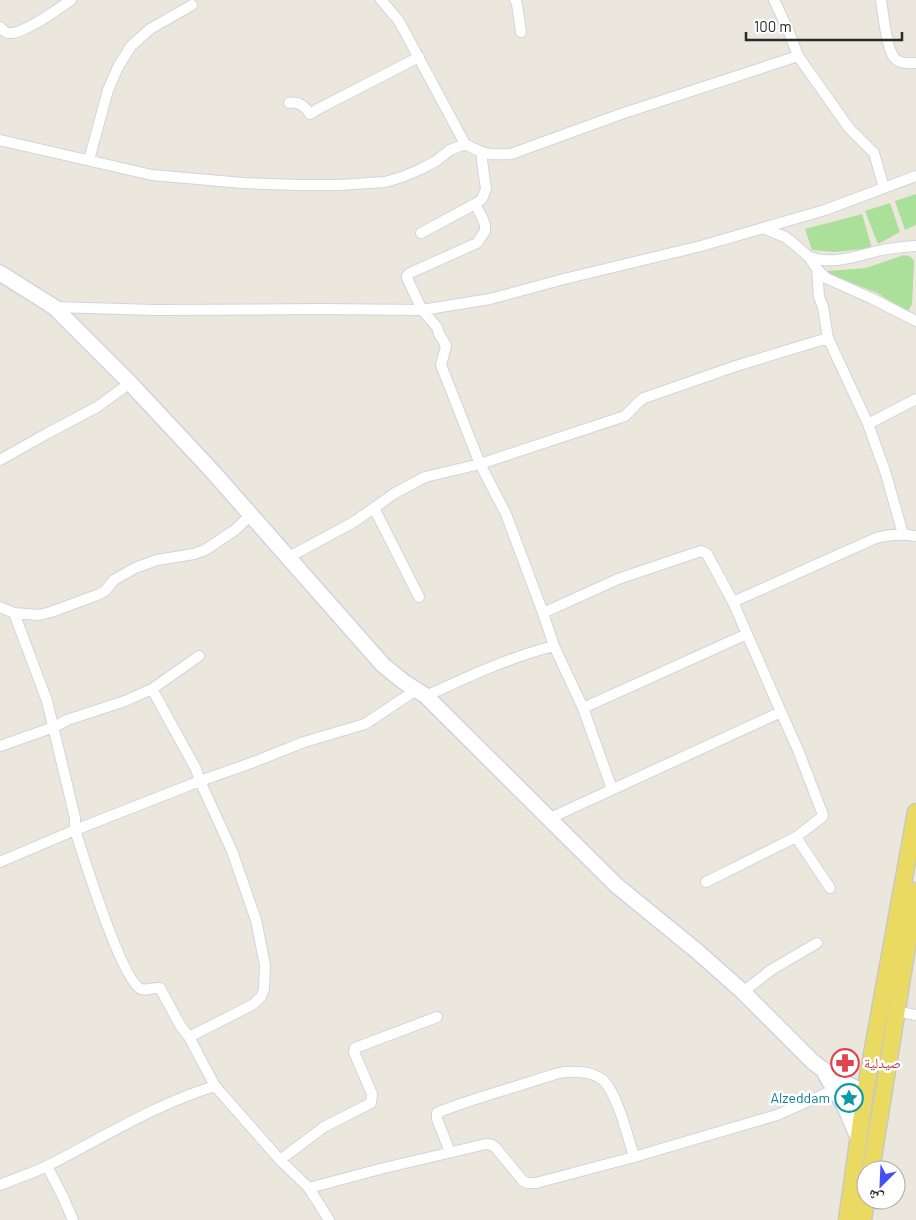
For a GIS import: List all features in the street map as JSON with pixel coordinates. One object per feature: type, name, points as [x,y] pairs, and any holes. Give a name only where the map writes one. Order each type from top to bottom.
[{"type":"main road","points":[[847,1220],[865,1093],[916,812]]},
{"type":"main road","points":[[873,1160],[916,891]]},
{"type":"main road","points":[[865,1093],[883,1098]]},
{"type":"street","points":[[0,27],[3,31],[11,34],[29,28],[71,0]]},
{"type":"street","points":[[88,160],[108,90],[118,67],[131,46],[150,29],[191,3],[203,0]]},
{"type":"street","points":[[381,0],[400,21],[466,144],[481,153],[494,155],[511,154],[620,114],[798,56]]},
{"type":"street","points":[[516,0],[521,32]]},
{"type":"street","points":[[774,0],[798,56],[849,128],[874,153],[884,188]]},
{"type":"street","points":[[880,0],[892,55],[901,62],[908,64],[916,63]]},
{"type":"street","points":[[289,103],[294,102],[306,107],[310,114],[318,108],[419,57]]},
{"type":"street","points":[[0,140],[152,175],[243,183],[338,185],[385,182],[402,177],[436,161],[450,150],[466,144]]},
{"type":"street","points":[[420,233],[482,199],[486,189],[481,153]]},
{"type":"street","points":[[54,307],[155,310],[422,310],[490,299],[700,246],[825,210],[916,176]]},
{"type":"street","points":[[475,204],[485,225],[485,231],[477,243],[410,273],[407,278],[422,310],[437,327],[446,346],[441,365],[480,464],[506,514],[554,646],[583,708],[612,789]]},
{"type":"street","points":[[763,228],[785,237],[793,243],[809,257],[826,278],[916,321]]},
{"type":"street","points":[[809,257],[817,260],[844,260],[879,251],[916,246]]},
{"type":"street","points":[[818,269],[819,298],[823,307],[828,338],[868,424],[885,471],[903,534]]},
{"type":"street","points":[[0,273],[54,307],[130,383],[213,472],[383,665],[421,693],[616,886],[698,952],[743,992],[822,1070],[836,1089],[852,1120],[858,1137]]},
{"type":"street","points":[[289,557],[352,523],[395,492],[425,477],[480,464],[625,416],[638,401],[644,398],[736,366],[828,338]]},
{"type":"street","points":[[0,460],[48,432],[98,407],[130,383]]},
{"type":"street","points":[[868,424],[916,399]]},
{"type":"street","points":[[374,508],[419,597]]},
{"type":"street","points":[[0,607],[14,613],[39,615],[51,612],[105,591],[114,580],[135,568],[157,560],[194,554],[205,550],[234,530],[251,515]]},
{"type":"street","points":[[733,602],[876,538],[903,534],[916,536]]},
{"type":"street","points":[[543,613],[618,579],[701,551],[707,554],[733,602],[798,750],[823,815],[821,820],[796,837],[706,882]]},
{"type":"street","points":[[14,613],[47,701],[74,818],[75,830],[99,904],[116,947],[132,980],[141,989],[160,988],[215,1086],[280,1160],[310,1188],[330,1220]]},
{"type":"street","points":[[583,708],[747,634]]},
{"type":"street","points":[[0,862],[75,830],[200,781],[304,742],[365,724],[421,693],[538,650],[554,646]]},
{"type":"street","points":[[0,746],[54,727],[67,720],[125,701],[152,689],[199,656]]},
{"type":"street","points":[[152,689],[196,769],[232,851],[256,920],[264,965],[264,989],[261,997],[252,1005],[189,1037]]},
{"type":"street","points":[[548,819],[781,712]]},
{"type":"street","points":[[796,837],[830,888]]},
{"type":"street","points":[[743,992],[771,970],[817,943]]},
{"type":"street","points":[[896,1011],[916,1015]]},
{"type":"street","points":[[280,1160],[324,1127],[371,1103],[372,1094],[354,1052],[356,1048],[436,1017]]},
{"type":"street","points":[[822,1070],[843,1083],[865,1093]]},
{"type":"street","points":[[450,1152],[436,1119],[437,1113],[467,1101],[564,1072],[582,1072],[595,1074],[609,1087],[615,1099],[634,1157]]},
{"type":"street","points":[[0,1186],[47,1166],[164,1105],[215,1086]]},
{"type":"street","points":[[310,1188],[486,1144],[500,1152],[523,1180],[528,1183],[536,1183],[634,1157],[777,1115],[836,1089]]},
{"type":"street","points":[[47,1166],[73,1220]]},
{"type":"green space","points":[[916,194],[916,225],[905,230],[895,201]]},
{"type":"green space","points":[[890,203],[900,232],[878,244],[865,211]]},
{"type":"green space","points":[[862,214],[872,248],[835,252],[812,250],[805,229]]},
{"type":"green space","points":[[904,255],[913,259],[914,262],[912,304],[907,313],[877,293],[824,273],[827,271],[866,268]]},
{"type":"place","name":"صيدلية","points":[[845,1063]]},
{"type":"place","name":"Alzeddam","points":[[849,1098]]}]
